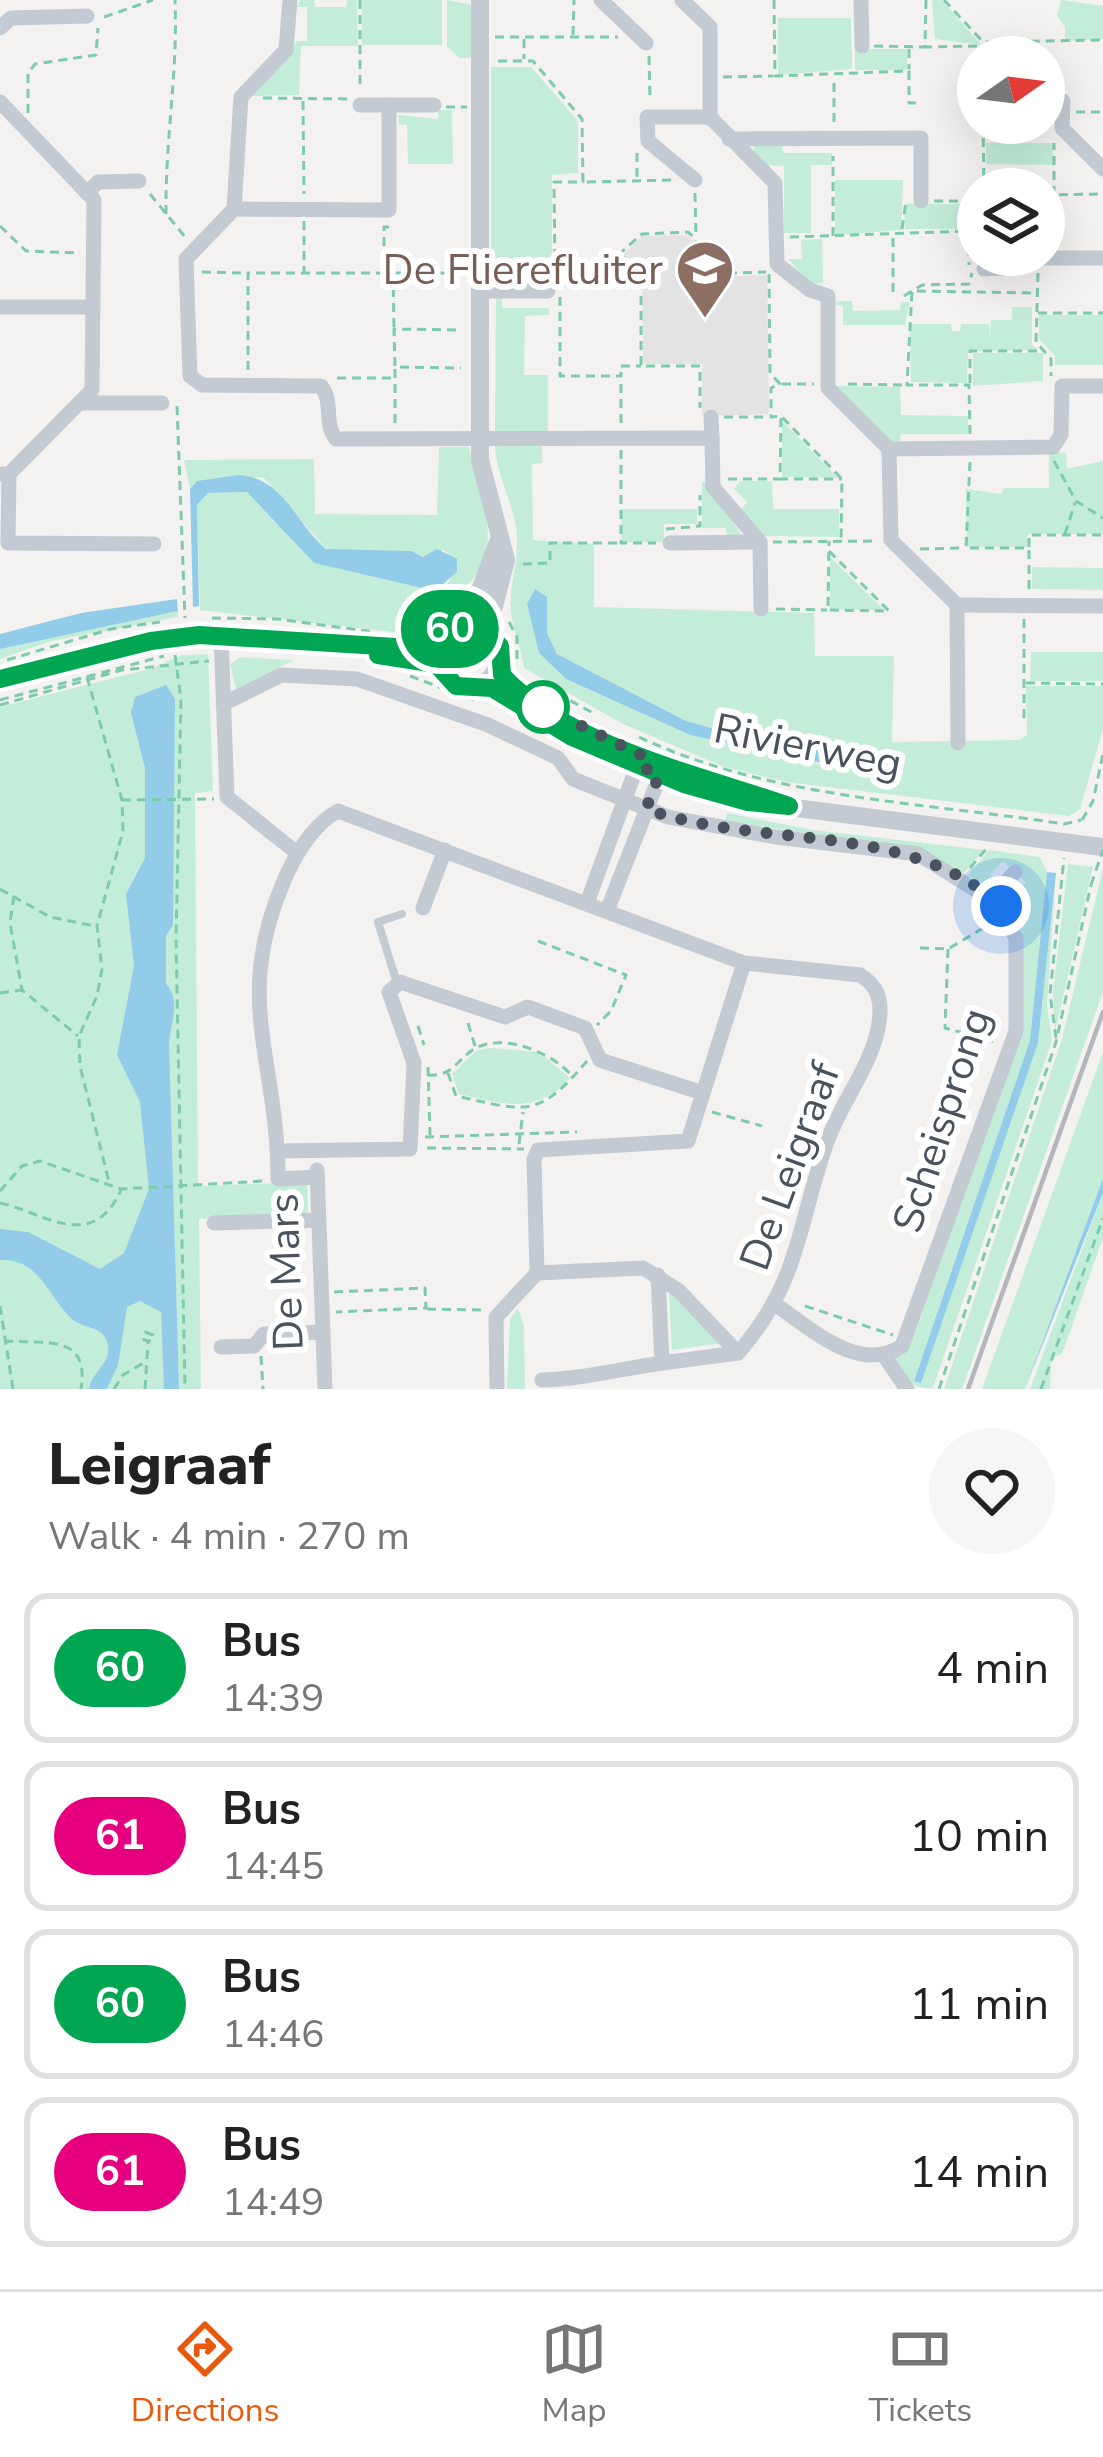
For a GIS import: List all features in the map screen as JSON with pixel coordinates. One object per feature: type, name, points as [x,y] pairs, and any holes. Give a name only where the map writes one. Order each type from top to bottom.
[{"type":"street","points":[[290,0],[286,50],[241,97],[234,209],[195,248],[186,271],[190,376],[202,385],[324,390],[329,430],[336,439],[712,438]]},
{"type":"street","points":[[479,0],[480,460],[506,560],[488,629]]},
{"type":"street","points":[[601,0],[644,40]]},
{"type":"street","points":[[683,0],[710,27],[710,117],[775,183],[777,269],[829,296],[828,388],[889,449],[895,545],[957,605],[1103,606]]},
{"type":"street","points":[[861,0],[862,46]]},
{"type":"street","points":[[0,28],[11,18],[87,16]]},
{"type":"street","points":[[0,102],[94,200],[92,390],[4,474],[8,543],[154,544]]},
{"type":"street","points":[[360,105],[434,104]]},
{"type":"street","points":[[234,209],[304,209],[389,218],[389,105]]},
{"type":"street","points":[[694,180],[648,141],[647,117],[710,117]]},
{"type":"street","points":[[1065,124],[1103,169]]},
{"type":"street","points":[[729,139],[921,138],[921,201]]},
{"type":"street","points":[[87,193],[98,182],[139,182]]},
{"type":"street","points":[[1065,257],[1103,257]]},
{"type":"street","points":[[480,291],[548,291]]},
{"type":"street","points":[[0,307],[93,307]]},
{"type":"street","points":[[889,449],[1053,447],[1061,435],[1061,386],[1103,386]]},
{"type":"street","points":[[82,403],[162,403]]},
{"type":"street","points":[[712,417],[713,488],[760,542],[761,609]]},
{"type":"street","points":[[341,646],[431,673],[438,643],[446,632],[468,622],[492,566],[499,525]]},
{"type":"street","points":[[670,543],[760,542]]},
{"type":"street","points":[[957,605],[958,742]]},
{"type":"street","points":[[468,622],[488,629],[500,646],[498,668],[480,693]]},
{"type":"street","points":[[0,680],[151,641],[221,635],[341,646],[412,648],[438,643]]},
{"type":"street","points":[[221,635],[227,797],[297,853],[258,955],[259,1039],[275,1104],[278,1179],[317,1177]]},
{"type":"street","name":"Rivierweg","points":[[498,668],[546,709],[639,760]]},
{"type":"street","name":"Rivierweg","points":[[431,673],[572,737],[662,770],[789,806],[1103,848]]},
{"type":"street","points":[[223,704],[281,676],[357,680],[488,725],[558,758],[573,779],[693,824],[918,854],[992,897],[1007,914]]},
{"type":"street","points":[[579,901],[639,760]]},
{"type":"street","points":[[607,911],[662,770]]},
{"type":"street","name":"De Leigraaf","points":[[297,853],[338,811],[744,963],[860,975],[873,983],[880,999],[872,1049],[826,1145],[778,1302],[738,1353],[658,1275]]},
{"type":"street","points":[[423,908],[445,850]]},
{"type":"street","points":[[992,897],[1015,872]]},
{"type":"street","name":"Scheisprong","points":[[885,1358],[906,1339],[1017,1021],[1016,939],[1007,914]]},
{"type":"street","points":[[537,1273],[534,1159],[538,1150],[688,1141],[744,963]]},
{"type":"street","points":[[278,1151],[413,1143],[414,1063],[389,992],[397,985],[414,983],[505,1017],[528,1006],[585,1028],[600,1060],[701,1101]]},
{"type":"street","name":"De Mars","points":[[316,1152],[325,1389]]},
{"type":"street","points":[[214,1223],[319,1220]]},
{"type":"street","points":[[497,1389],[496,1317],[537,1273],[644,1268],[658,1275],[662,1364]]},
{"type":"street","points":[[778,1302],[858,1354],[885,1358],[907,1389]]},
{"type":"street","points":[[221,1347],[254,1346],[264,1334],[323,1332]]},
{"type":"street","points":[[542,1380],[589,1378],[599,1371],[738,1353]]},
{"type":"lane","points":[[397,985],[378,922],[402,914]]},
{"type":"path","points":[[28,133],[28,73],[35,64],[46,58],[96,55],[99,19],[153,0]]},
{"type":"path","points":[[166,214],[164,132],[174,108],[178,66],[175,0]]},
{"type":"path","points":[[241,97],[360,99],[359,0]]},
{"type":"path","points":[[573,37],[574,0]]},
{"type":"path","points":[[774,0],[775,76]]},
{"type":"path","points":[[926,0],[926,47]]},
{"type":"path","points":[[944,0],[976,36]]},
{"type":"path","points":[[494,37],[644,40]]},
{"type":"path","points":[[524,37],[524,61]]},
{"type":"path","points":[[1065,41],[1103,40]]},
{"type":"path","points":[[862,46],[957,45]]},
{"type":"path","points":[[909,47],[909,103],[921,103]]},
{"type":"path","points":[[481,62],[533,61],[582,118],[584,182]]},
{"type":"path","points":[[833,236],[834,71],[909,71]]},
{"type":"path","points":[[710,77],[834,76]]},
{"type":"path","points":[[303,99],[304,273]]},
{"type":"path","points":[[434,104],[480,107]]},
{"type":"path","points":[[1065,119],[1103,112]]},
{"type":"path","points":[[696,239],[688,232],[642,234],[600,271],[555,270],[554,182],[694,180],[696,239],[696,265],[706,274],[777,269],[770,373],[780,384],[770,391],[771,417]]},
{"type":"path","points":[[139,182],[195,248]]},
{"type":"path","points":[[1065,195],[1103,194]]},
{"type":"path","points":[[384,273],[384,227],[389,218]]},
{"type":"path","points":[[0,226],[26,251],[93,253]]},
{"type":"path","points":[[893,296],[893,231],[957,231]]},
{"type":"path","points":[[776,237],[893,236]]},
{"type":"path","points":[[620,253],[641,274],[640,366]]},
{"type":"path","points":[[186,271],[455,273]]},
{"type":"path","points":[[248,273],[248,386]]},
{"type":"path","points":[[393,273],[395,438]]},
{"type":"path","points":[[970,293],[974,276]]},
{"type":"path","points":[[1039,276],[1036,343],[1051,359],[1051,386],[1061,386]]},
{"type":"path","points":[[621,376],[560,376],[560,284],[640,284]]},
{"type":"path","points":[[904,296],[922,285],[969,284]]},
{"type":"path","points":[[912,291],[1036,293]]},
{"type":"path","points":[[912,291],[908,385],[970,385]]},
{"type":"path","points":[[1036,314],[1103,314]]},
{"type":"path","points":[[394,329],[456,329]]},
{"type":"path","points":[[966,548],[970,351],[1044,352]]},
{"type":"path","points":[[621,543],[621,366],[700,366],[700,417],[781,416]]},
{"type":"path","points":[[394,368],[456,368]]},
{"type":"path","points":[[324,390],[337,378],[395,378]]},
{"type":"path","points":[[162,403],[176,391],[185,620]]},
{"type":"path","points":[[780,478],[781,416]]},
{"type":"path","points":[[781,416],[842,479],[841,541]]},
{"type":"path","points":[[1053,447],[1057,475],[1076,501],[1103,518]]},
{"type":"path","points":[[517,564],[550,563],[550,543],[666,543],[666,526],[700,526],[700,479],[842,479]]},
{"type":"path","points":[[1065,536],[1076,501]]},
{"type":"path","points":[[621,522],[632,523]]},
{"type":"path","points":[[642,531],[642,543]]},
{"type":"path","points":[[1024,724],[1030,536],[1103,536]]},
{"type":"path","points":[[828,610],[829,541]]},
{"type":"path","points":[[760,542],[1029,548]]},
{"type":"path","points":[[761,609],[890,610],[829,551]]},
{"type":"path","points":[[0,703],[178,652],[178,1186],[185,1389]]},
{"type":"path","points":[[87,677],[222,660]]},
{"type":"path","points":[[431,673],[480,693]]},
{"type":"path","points":[[526,675],[609,722]]},
{"type":"path","points":[[87,677],[122,800],[123,831],[97,926],[102,969],[98,996],[79,1036],[80,1066],[110,1186]]},
{"type":"path","points":[[1024,683],[1103,684]]},
{"type":"path","name":"Rivierweg","points":[[631,733],[706,764],[784,785],[1064,824],[1082,820]]},
{"type":"path","points":[[1089,830],[1082,820],[1093,801],[1103,754]]},
{"type":"path","points":[[122,800],[227,797]]},
{"type":"path","points":[[961,879],[988,848]]},
{"type":"path","points":[[940,1389],[1057,1040],[1103,848]]},
{"type":"path","points":[[1057,1040],[1050,994],[1065,862]]},
{"type":"path","points":[[0,889],[50,917],[97,926]]},
{"type":"path","points":[[14,896],[10,923],[22,990],[79,1036]]},
{"type":"path","points":[[920,947],[948,949],[1007,914]]},
{"type":"path","points":[[448,1073],[456,1096],[524,1110],[554,1096],[573,1078],[626,975],[538,941]]},
{"type":"path","points":[[948,949],[945,1028],[1009,1046]]},
{"type":"path","points":[[0,993],[22,990]]},
{"type":"path","points":[[474,1005],[467,1034],[476,1048]]},
{"type":"path","points":[[430,1074],[448,1073],[476,1048],[539,1050],[573,1078]]},
{"type":"path","points":[[701,1101],[763,1126]]},
{"type":"path","points":[[519,1146],[524,1110]]},
{"type":"path","points":[[413,1143],[584,1132]]},
{"type":"path","points":[[413,1143],[519,1146],[534,1159]]},
{"type":"path","points":[[0,1191],[22,1166],[40,1161],[121,1189],[278,1179]]},
{"type":"path","points":[[0,1203],[49,1223],[75,1226],[97,1217],[121,1189]]},
{"type":"path","points":[[1041,1389],[1103,1218]]},
{"type":"path","points":[[321,1292],[425,1288],[426,1308]]},
{"type":"path","points":[[778,1302],[906,1339]]},
{"type":"path","points":[[0,1306],[14,1389]]},
{"type":"path","points":[[322,1312],[502,1310]]},
{"type":"path","points":[[4,1341],[50,1343],[79,1353],[85,1362],[81,1389]]},
{"type":"path","points":[[145,1389],[148,1342]]},
{"type":"path","points":[[254,1346],[261,1352],[262,1389]]},
{"type":"path","points":[[115,1389],[123,1375],[147,1361]]},
{"type":"shaded area","name":"De Flierefluiter","points":[[688,235],[694,241],[694,266],[706,277],[767,275],[769,414],[702,416],[702,364],[643,364],[642,273],[623,254],[643,236]]},
{"type":"green space","points":[[300,0],[314,0],[315,7],[346,7],[347,0],[357,0],[358,46],[301,46],[299,95],[249,96],[292,52],[296,41],[307,41],[307,7],[297,7]]},
{"type":"green space","points":[[362,0],[442,0],[442,45],[362,45]]},
{"type":"green space","points":[[447,0],[472,5],[472,58],[460,58],[447,47]]},
{"type":"green space","points":[[932,0],[942,0],[973,36],[957,36],[957,42],[935,39]]},
{"type":"green space","points":[[1061,0],[1103,6],[1103,39],[1065,41],[1065,27],[1057,16]]},
{"type":"green space","points":[[778,18],[851,18],[852,69],[778,75]]},
{"type":"green space","points":[[855,49],[907,49],[907,70],[855,70]]},
{"type":"green space","points":[[491,67],[531,67],[578,121],[578,173],[552,175],[552,273],[499,272],[498,283],[491,283]]},
{"type":"green space","points":[[438,110],[452,110],[453,164],[408,164],[407,125],[399,124],[398,115],[438,119]]},
{"type":"green space","points":[[754,143],[782,143],[783,153],[832,153],[832,165],[811,165],[811,233],[784,233],[784,166],[762,165],[754,157]]},
{"type":"green space","points":[[986,144],[1053,144],[1053,165],[986,164]]},
{"type":"green space","points":[[835,180],[903,180],[901,230],[835,235]]},
{"type":"green space","points":[[904,204],[957,204],[957,229],[905,229]]},
{"type":"green space","points":[[822,239],[823,283],[811,284],[788,259],[802,259],[801,240]]},
{"type":"green space","points":[[621,256],[639,275],[639,283],[558,283],[557,273],[602,273]]},
{"type":"green space","points":[[496,297],[502,297],[502,308],[549,308],[549,315],[525,316],[524,375],[548,375],[548,432],[495,431]]},
{"type":"green space","points":[[852,301],[853,311],[900,310],[901,302],[910,302],[905,325],[843,325],[843,306],[832,304]]},
{"type":"green space","points":[[1012,307],[1032,307],[1032,344],[1038,350],[968,351],[967,383],[911,382],[910,324],[951,324],[952,331],[960,331],[961,324],[989,324],[990,337],[991,320],[1012,320]]},
{"type":"green space","points":[[1039,315],[1103,315],[1103,365],[1055,365],[1055,356],[1039,339]]},
{"type":"green space","points":[[973,353],[1043,353],[1043,381],[973,386]]},
{"type":"green space","points":[[833,386],[900,387],[901,415],[968,416],[968,434],[901,434],[900,441],[887,441]]},
{"type":"green space","points":[[782,421],[838,478],[782,477]]},
{"type":"green space","points":[[542,443],[542,463],[532,464],[533,540],[594,544],[594,607],[814,613],[815,656],[894,656],[892,742],[1020,740],[1027,735],[1026,686],[1103,686],[1103,729],[1080,809],[1069,816],[786,782],[724,767],[623,724],[524,668],[511,613],[516,527],[495,444]],"holes":[[[547,597],[547,633],[557,654],[686,721],[781,744],[844,769],[690,735],[566,679],[539,653],[527,604]]]},
{"type":"green space","points":[[439,447],[469,447],[488,536],[478,573],[413,628],[402,633],[200,610],[197,505],[208,493],[247,492],[314,563],[435,591],[447,585],[458,565],[444,550],[423,557],[412,551],[327,550],[263,477],[197,481],[190,489],[184,460],[314,459],[315,514],[437,515]]},
{"type":"green space","points":[[1049,452],[1066,453],[1067,469],[1103,461],[1103,534],[1028,534],[1027,547],[967,547],[966,489],[1001,494],[1004,488],[1049,488]]},
{"type":"green space","points":[[740,481],[772,481],[773,509],[839,509],[839,537],[764,536],[741,510],[747,502],[734,489]]},
{"type":"green space","points":[[702,482],[707,482],[742,536],[727,538],[726,528],[702,528]]},
{"type":"green space","points":[[621,509],[697,509],[697,524],[664,524],[664,542],[622,542]]},
{"type":"green space","points":[[830,557],[884,610],[830,609]]},
{"type":"green space","points":[[1032,567],[1103,568],[1103,590],[1032,589]]},
{"type":"green space","points":[[178,611],[178,617],[51,641],[0,659],[0,649]]},
{"type":"green space","points":[[1031,652],[1103,652],[1103,681],[1030,681]]},
{"type":"green space","points":[[208,654],[213,791],[195,793],[198,1186],[307,1182],[308,1215],[199,1219],[201,1389],[0,1389],[0,707],[153,668],[181,655]]},
{"type":"green space","points":[[240,657],[294,660],[236,689],[230,664]]},
{"type":"green space","points":[[727,813],[813,830],[984,850],[964,873],[922,850],[725,821]]},
{"type":"green space","points":[[989,850],[1040,857],[1047,872],[1030,1040],[914,1380],[920,1383],[1038,1043],[1056,873],[1047,1004],[1052,1041],[933,1388],[925,1388],[908,1382],[893,1361],[915,1334],[1020,1026],[1018,927],[1001,896],[1013,896],[1026,882],[1003,861],[990,874],[995,883],[990,889],[968,875]]},
{"type":"green space","points":[[1068,864],[1093,867],[1055,1032],[1053,992]]},
{"type":"green space","points":[[1103,868],[1103,992],[962,1389],[944,1389],[1062,1039]]},
{"type":"green space","points":[[477,1050],[539,1052],[570,1078],[532,1102],[504,1103],[459,1094],[452,1074]]},
{"type":"green space","points":[[1103,1052],[1103,1178],[1025,1389],[982,1389]]},
{"type":"green space","points":[[1103,1193],[1103,1238],[1062,1354],[1051,1358],[1050,1389],[1030,1389]]},
{"type":"green space","points":[[674,1293],[723,1343],[672,1350],[669,1294]]},
{"type":"green space","points":[[518,1308],[524,1326],[525,1389],[507,1389],[510,1319]]},
{"type":"water","points":[[239,475],[278,493],[326,549],[412,551],[423,557],[437,549],[457,559],[457,572],[435,591],[314,563],[247,492],[208,493],[197,505],[199,606],[193,607],[190,489],[197,481]]},
{"type":"water","points":[[535,589],[547,597],[547,633],[557,654],[686,721],[753,739],[836,751],[851,769],[690,735],[566,679],[539,653],[527,604]]},
{"type":"water","points":[[177,599],[178,611],[0,649],[0,634],[81,613]]},
{"type":"water","points":[[166,685],[175,699],[173,925],[166,936],[166,984],[174,1005],[169,1044],[179,1389],[164,1389],[161,1312],[140,1301],[127,1307],[118,1365],[107,1389],[89,1389],[107,1358],[106,1339],[72,1319],[25,1265],[0,1260],[0,1229],[28,1232],[100,1269],[124,1253],[149,1189],[140,1102],[117,1055],[134,966],[126,894],[145,858],[145,768],[131,713],[135,697]]},
{"type":"water","points":[[1047,872],[1056,873],[1038,1043],[921,1383],[914,1381],[1030,1040]]},
{"type":"water","points":[[1103,1178],[1103,1193],[1025,1389]]},
{"type":"railway","points":[[968,1389],[1103,1012]]},
{"type":"bus line","name":"60","points":[[0,679],[151,641],[190,636],[412,648],[438,643],[446,632],[468,622],[493,634],[500,646],[502,675],[546,709],[641,755],[789,806],[748,802],[684,784],[572,737],[492,688],[456,686],[436,664],[378,655]]},
{"type":"place","name":"De Flierefluiter","points":[[705,320]]},
{"type":"route","points":[[543,707],[641,755],[638,765],[659,775],[646,809],[693,824],[918,854],[1001,906]]}]
